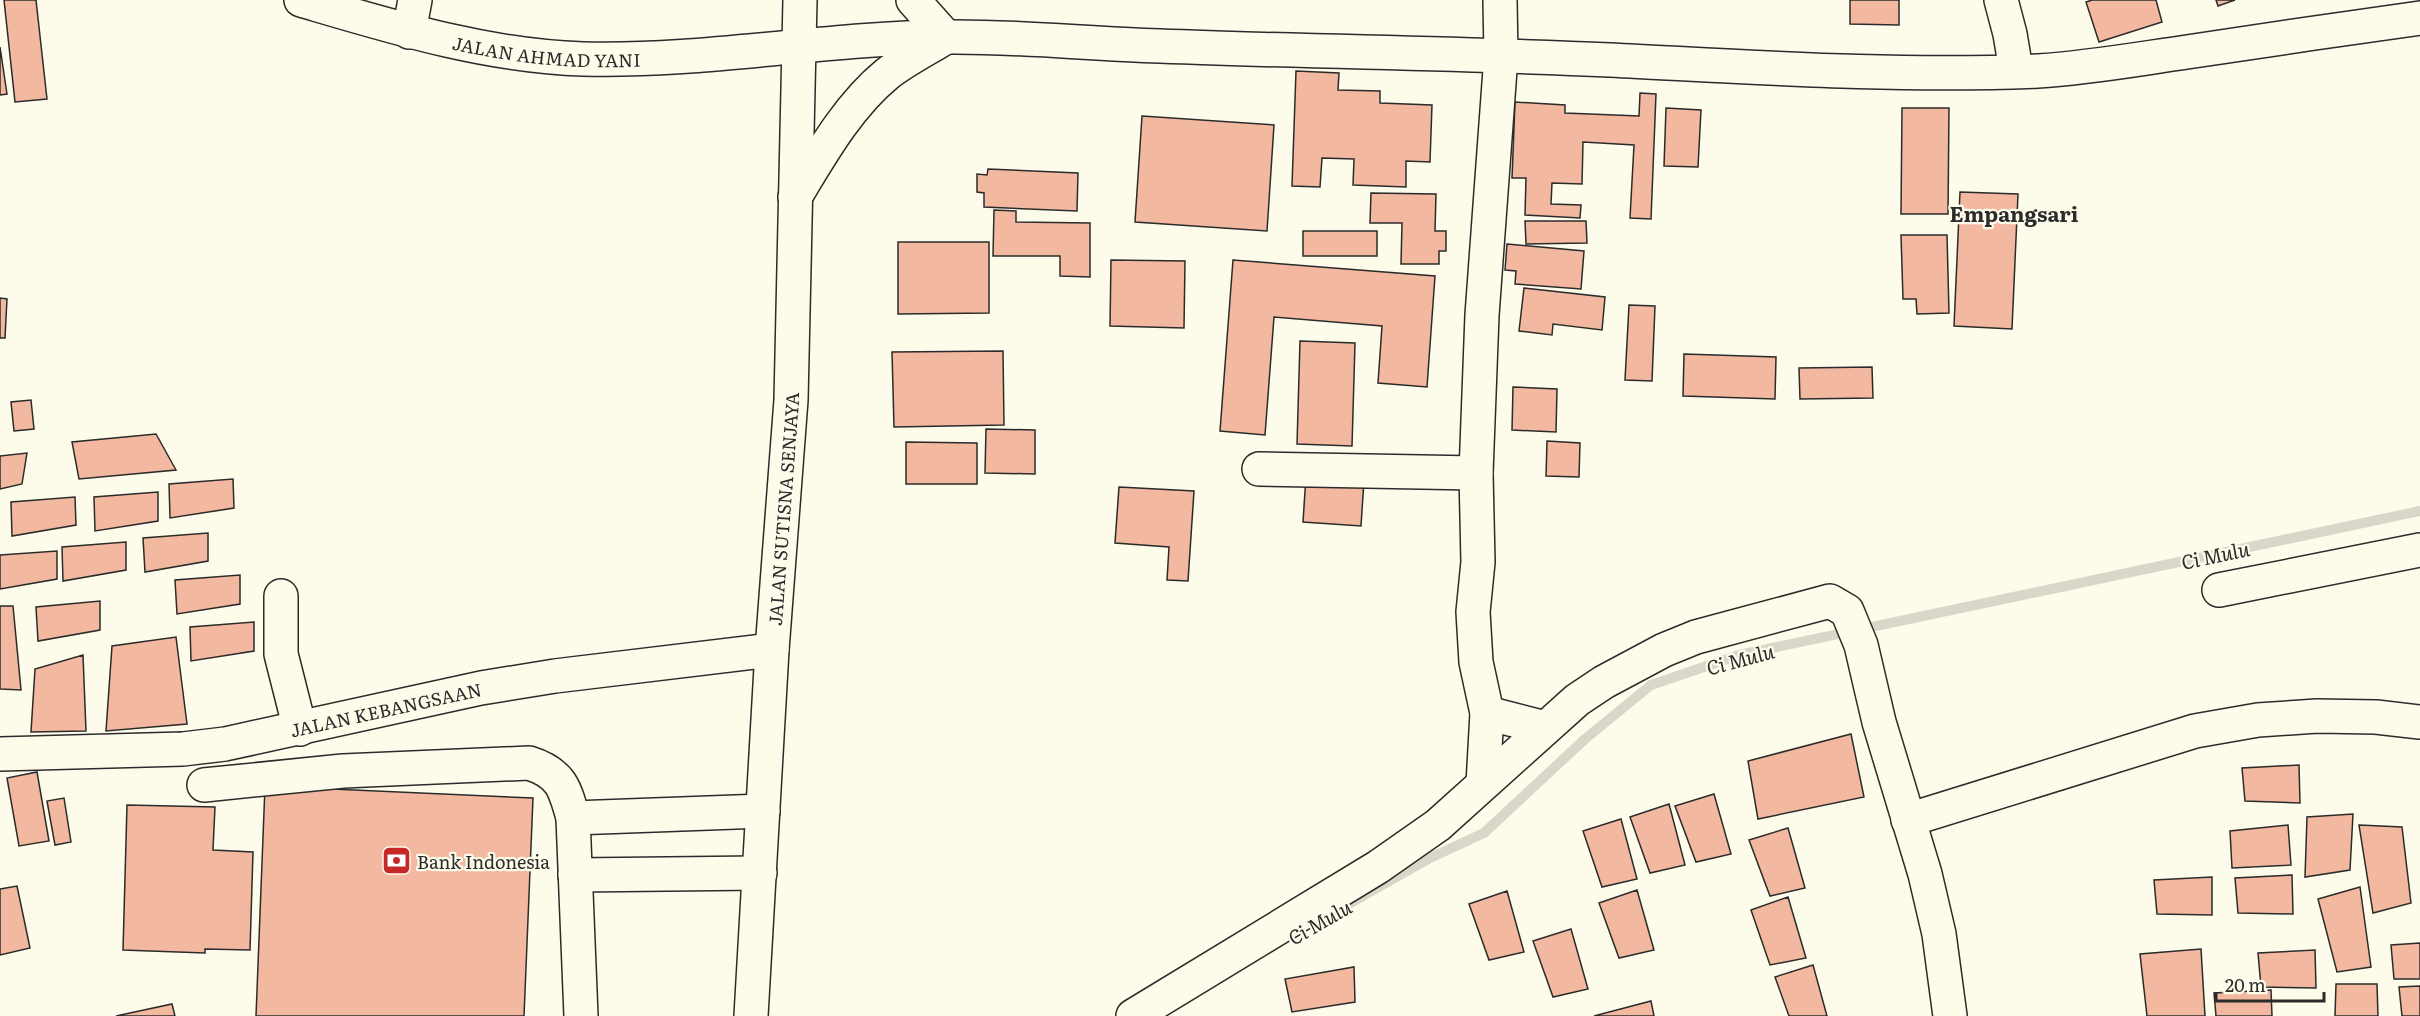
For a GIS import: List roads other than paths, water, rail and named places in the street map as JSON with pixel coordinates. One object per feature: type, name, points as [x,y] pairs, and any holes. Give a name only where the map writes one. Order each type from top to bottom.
[{"type":"street","name":"JALAN AHMAD YANI","points":[[301,0],[409,32],[505,51],[580,58],[709,55],[797,46],[946,36],[1169,47],[1501,56],[1872,72],[2025,70],[2097,65],[2420,18]]},
{"type":"street","points":[[409,32],[415,0]]},
{"type":"street","name":"JALAN SUTISNA SENJAYA","points":[[751,1016],[772,650],[790,400],[797,46],[800,0]]},
{"type":"street","points":[[795,197],[823,152],[864,98],[887,74],[946,36],[913,0]]},
{"type":"street","points":[[1483,784],[1487,713],[1476,662],[1473,612],[1478,561],[1476,473],[1482,315],[1501,56],[1500,0]]},
{"type":"street","points":[[2001,0],[2010,34],[2025,70]]},
{"type":"street","points":[[1259,469],[1476,473]]},
{"type":"street","points":[[2219,590],[2420,550]]},
{"type":"street","points":[[281,596],[281,654],[300,729]]},
{"type":"street","points":[[1133,1016],[1378,867],[1438,825],[1577,700],[1604,682],[1664,650],[1696,637],[1830,600],[1847,611],[1861,645],[1879,722],[1925,874],[1939,934],[1950,1016]]},
{"type":"street","name":"JALAN KEBANGSAAN","points":[[0,754],[183,749],[225,744],[481,688],[555,676],[772,650]]},
{"type":"street","points":[[1487,713],[1545,728]]},
{"type":"street","points":[[1908,820],[2195,730],[2258,720],[2317,716],[2376,717],[2420,722]]},
{"type":"street","points":[[204,785],[343,771],[529,763],[545,768],[558,778],[567,795],[573,818],[581,1016]]},
{"type":"street","points":[[573,818],[763,811]]},
{"type":"street","points":[[575,875],[760,873]]},
{"type":"street","points":[[746,1016],[751,1016]]},
{"type":"waterway","name":"Ci Mulu","points":[[1333,913],[1430,858],[1484,833],[1585,739],[1651,685],[1739,655],[2420,511]]},
{"type":"place","name":"Bank Indonesia","points":[[396,861]]},
{"type":"district","name":"Empangsari","points":[[2014,212]]}]
